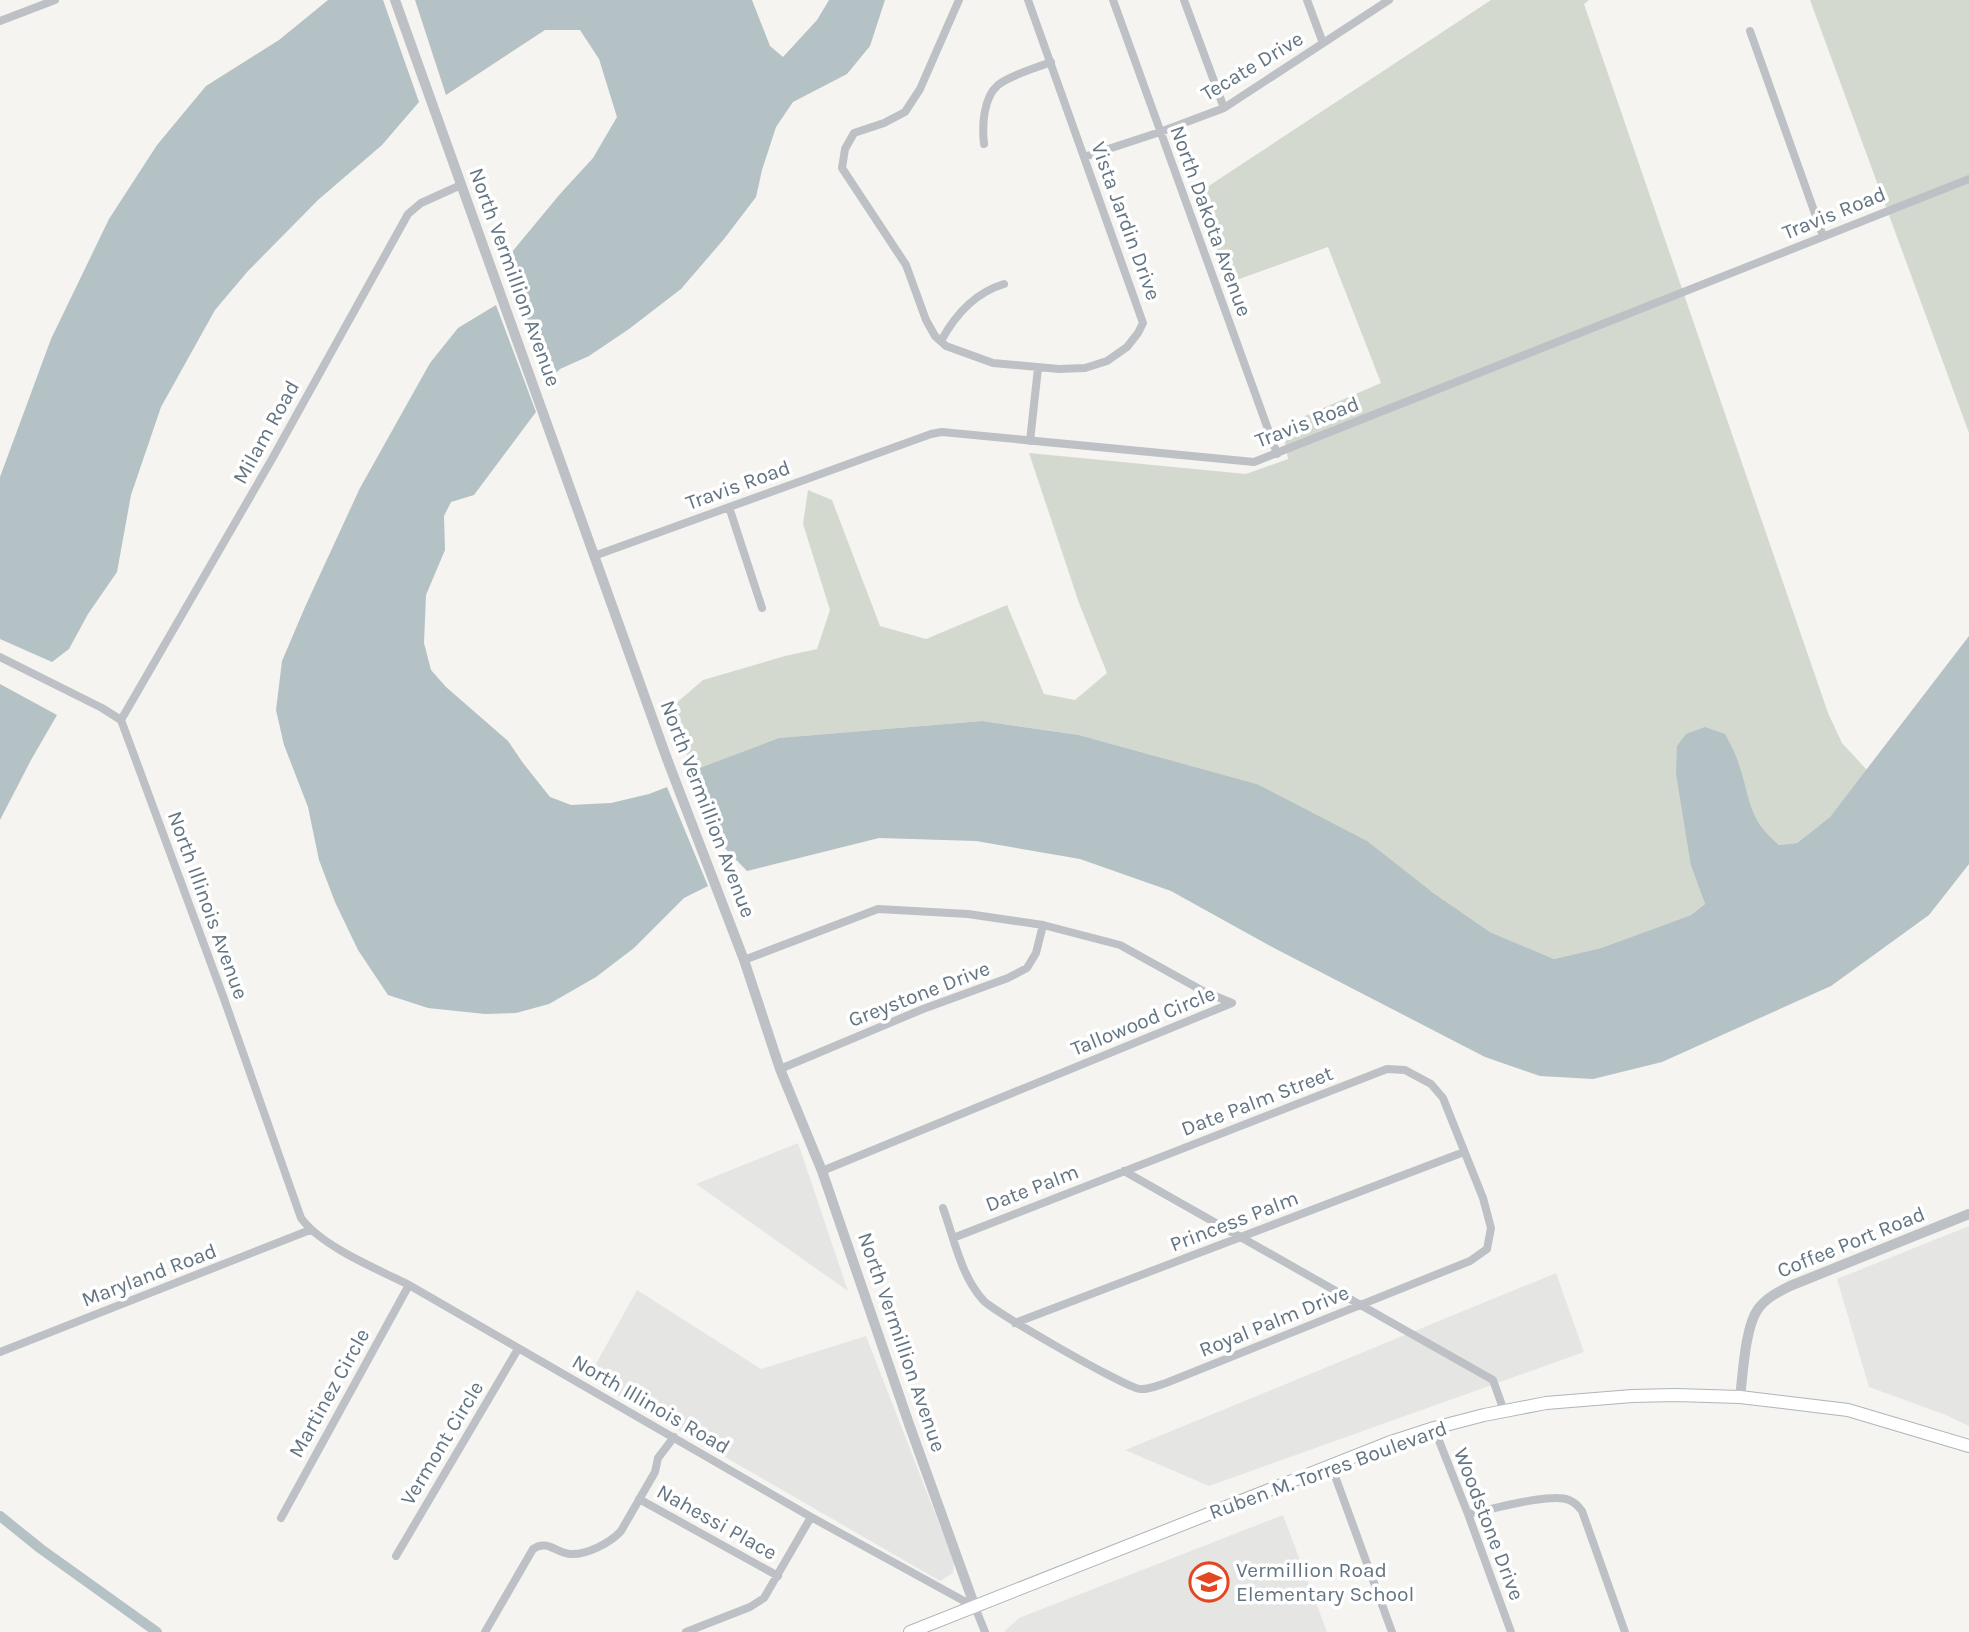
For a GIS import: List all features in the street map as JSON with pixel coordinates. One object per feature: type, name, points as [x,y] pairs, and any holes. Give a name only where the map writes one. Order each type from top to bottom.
[{"type":"main road","name":"Ruben M. Torres Boulevard","points":[[910,1632],[1388,1443],[1434,1428],[1546,1403],[1632,1395],[1740,1397],[1848,1410],[1969,1446]]},
{"type":"street","points":[[0,21],[55,0]]},
{"type":"street","name":"North Vermillion Avenue","points":[[395,0],[667,759],[744,961],[780,1069],[822,1171],[909,1424],[985,1632]]},
{"type":"street","points":[[959,0],[920,89],[905,112],[884,123],[854,133],[845,149],[842,168],[905,265],[926,320],[941,341],[952,321],[972,300],[991,288],[1004,284]]},
{"type":"street","name":"Vista Jardin Drive","points":[[941,341],[946,346],[993,363],[1038,368],[1085,368],[1107,361],[1127,347],[1143,323],[1028,0]]},
{"type":"street","name":"North Dakota Avenue","points":[[1113,0],[1276,454]]},
{"type":"street","points":[[1184,0],[1224,108]]},
{"type":"street","points":[[1307,0],[1323,43]]},
{"type":"street","name":"Tecate Drive","points":[[1084,157],[1224,108],[1390,0]]},
{"type":"street","points":[[1750,31],[1824,236]]},
{"type":"street","points":[[984,144],[982,128],[989,99],[997,85],[1051,62]]},
{"type":"street","name":"Travis Road","points":[[594,556],[942,432],[1254,462],[1969,179]]},
{"type":"street","name":"Milam Road","points":[[121,720],[272,459],[408,214],[421,203],[461,185]]},
{"type":"street","points":[[1030,441],[1038,368]]},
{"type":"street","points":[[729,507],[762,608]]},
{"type":"street","points":[[0,657],[121,720]]},
{"type":"street","name":"North Illinois Avenue","points":[[121,720],[301,1217],[310,1230]]},
{"type":"street","name":"Tallowood Circle","points":[[744,961],[878,909],[968,914],[1043,925],[1120,945],[1203,991],[1232,1003],[822,1171]]},
{"type":"street","name":"Greystone Drive","points":[[780,1069],[1027,968],[1036,953],[1043,925]]},
{"type":"street","name":"Date Palm Street","points":[[1124,1171],[1387,1069],[1405,1070]]},
{"type":"street","name":"Royal Palm Drive","points":[[943,1208],[969,1282],[984,1303],[1015,1323],[1140,1390],[1166,1383],[1469,1261],[1487,1249],[1491,1228],[1483,1198],[1443,1098],[1431,1084],[1405,1070]]},
{"type":"street","name":"Princess Palm","points":[[1015,1323],[1464,1152]]},
{"type":"street","points":[[1124,1171],[1493,1380],[1504,1411]]},
{"type":"street","name":"Date Palm","points":[[953,1238],[1124,1171]]},
{"type":"street","name":"Coffee Port Road","points":[[1740,1397],[1750,1327],[1758,1310],[1771,1296],[1969,1214]]},
{"type":"street","name":"North Illinois Road","points":[[310,1230],[811,1517],[975,1607]]},
{"type":"street","name":"Maryland Road","points":[[0,1352],[310,1230]]},
{"type":"street","name":"Martinez Circle","points":[[281,1518],[408,1285]]},
{"type":"street","name":"Vermont Circle","points":[[396,1556],[519,1349]]},
{"type":"street","name":"Woodstone Drive","points":[[1434,1428],[1511,1632]]},
{"type":"street","points":[[485,1632],[533,1549],[545,1545],[566,1554],[574,1554],[601,1545],[621,1531],[655,1472],[658,1458],[674,1437]]},
{"type":"street","points":[[1331,1465],[1392,1632]]},
{"type":"street","points":[[1468,1514],[1559,1498],[1569,1499],[1576,1504],[1582,1511],[1625,1632]]},
{"type":"street","name":"Nahessi Place","points":[[639,1499],[778,1576]]},
{"type":"street","points":[[686,1632],[758,1603],[769,1592],[811,1517]]},
{"type":"shaded area","points":[[328,0],[383,0],[419,102],[382,145],[318,200],[248,271],[215,310],[161,407],[131,495],[117,572],[88,614],[69,649],[52,662],[0,639],[0,477],[51,339],[109,219],[157,145],[206,86],[279,40]]},
{"type":"shaded area","points":[[415,0],[752,0],[770,46],[783,57],[817,20],[829,0],[885,0],[870,46],[847,74],[793,102],[776,127],[756,197],[681,289],[629,329],[589,356],[560,369],[548,381],[507,258],[593,158],[617,117],[599,59],[580,30],[545,30],[446,95]]},
{"type":"shaded area","points":[[1491,0],[1589,0],[1584,4],[1828,713],[1842,743],[1867,770],[1830,817],[1797,843],[1779,845],[1760,824],[1747,797],[1691,866],[1705,904],[1691,915],[1601,948],[1554,959],[1490,932],[1432,892],[1257,784],[1079,735],[982,721],[780,738],[694,770],[667,711],[703,680],[817,649],[830,610],[803,524],[808,490],[832,500],[880,626],[926,639],[1007,605],[1044,694],[1075,700],[1107,673],[1079,603],[1029,453],[1246,474],[1288,459],[1282,426],[1381,383],[1328,247],[1228,283],[1198,193]]},
{"type":"shaded area","points":[[1810,0],[1969,0],[1969,433]]},
{"type":"shaded area","points":[[496,305],[536,412],[474,495],[451,502],[444,516],[445,550],[426,595],[424,643],[431,670],[446,687],[508,741],[550,797],[571,805],[611,803],[667,787],[708,886],[684,898],[634,948],[596,977],[549,1004],[516,1013],[485,1014],[428,1008],[388,995],[358,950],[335,902],[319,860],[308,807],[284,745],[276,710],[282,661],[360,488],[430,363],[458,328]]},
{"type":"shaded area","points":[[1969,636],[1969,864],[1929,915],[1831,986],[1662,1062],[1593,1079],[1540,1076],[1485,1057],[1274,948],[1171,891],[1080,859],[976,841],[879,838],[747,871],[715,838],[698,794],[694,770],[779,738],[982,721],[1079,735],[1257,784],[1367,841],[1432,892],[1490,932],[1554,959],[1601,948],[1691,915],[1705,904],[1691,866],[1676,774],[1677,746],[1686,734],[1705,727],[1725,734],[1736,756],[1750,805],[1760,825],[1779,845],[1797,843],[1830,817]]},
{"type":"shaded area","points":[[0,684],[57,715],[0,820]]},
{"type":"shaded area","points":[[798,1143],[848,1291],[696,1184]]},
{"type":"shaded area","points":[[1969,1226],[1969,1426],[1869,1387],[1837,1279]]},
{"type":"shaded area","points":[[1556,1273],[1584,1352],[1209,1486],[1125,1450]]},
{"type":"shaded area","points":[[637,1290],[761,1369],[866,1336],[954,1562],[953,1573],[940,1581],[588,1378]]},
{"type":"shaded area","name":"Vermillion Road Elementary School","points":[[1283,1515],[1327,1632],[1004,1632],[1019,1618]]},
{"type":"waterway","points":[[0,1516],[41,1549],[157,1632]]},
{"type":"place","name":"Vermillion Road Elementary School","points":[[1209,1582]]}]
